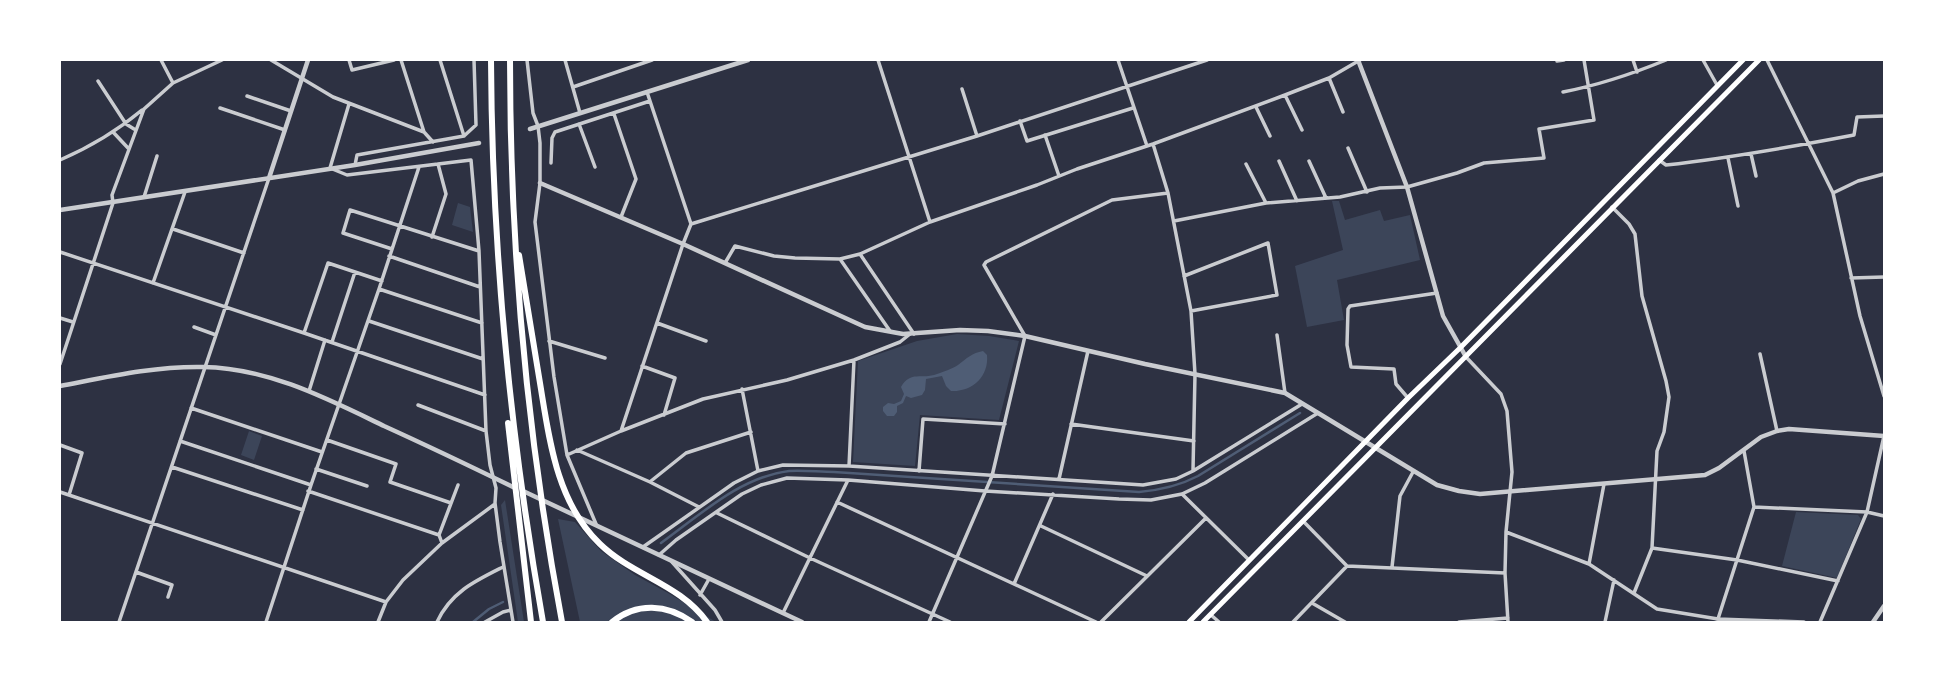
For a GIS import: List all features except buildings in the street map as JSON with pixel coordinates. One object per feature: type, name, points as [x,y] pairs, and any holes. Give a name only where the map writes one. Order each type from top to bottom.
[{"type":"highway","points":[[491,60],[492,162],[513,475],[543,622]]},
{"type":"highway","points":[[510,60],[513,219],[522,342],[542,508],[562,622]]},
{"type":"highway","points":[[1189,622],[1743,60]]},
{"type":"highway","points":[[1203,622],[1759,60]]},
{"type":"highway","points":[[513,219],[552,446],[560,480],[570,503],[583,525],[609,552],[684,598],[708,622]]},
{"type":"highway","points":[[504,343],[520,481],[519,497],[531,622]]},
{"type":"highway","points":[[612,622],[628,611],[648,607],[668,609],[692,622]]},
{"type":"street","points":[[161,60],[173,83]]},
{"type":"street","points":[[60,160],[126,124],[173,83],[222,60]]},
{"type":"street","points":[[274,60],[333,97],[424,132]]},
{"type":"street","points":[[119,622],[308,60]]},
{"type":"street","points":[[349,60],[352,71],[394,60]]},
{"type":"street","points":[[401,60],[424,132],[433,142]]},
{"type":"street","points":[[440,60],[464,136]]},
{"type":"street","points":[[355,165],[357,155],[464,136],[476,125],[474,60]]},
{"type":"street","points":[[527,60],[533,113],[540,143],[540,183],[535,222],[549,341],[567,455],[597,526]]},
{"type":"street","points":[[565,60],[580,113]]},
{"type":"street","points":[[573,87],[652,60]]},
{"type":"street","points":[[530,129],[744,60]]},
{"type":"street","points":[[878,60],[929,222]]},
{"type":"street","points":[[1118,60],[1147,146]]},
{"type":"street","points":[[691,224],[976,136],[1207,60]]},
{"type":"street","points":[[725,263],[735,246],[795,258],[840,259],[860,254],[929,222],[1153,144],[1329,78],[1359,60],[1407,187],[1443,316],[1466,357],[1501,394],[1507,411],[1512,472],[1506,532],[1508,620],[1459,622]]},
{"type":"street","points":[[1558,61],[1564,60]]},
{"type":"street","points":[[1174,221],[1266,203],[1407,187],[1484,163],[1544,158],[1539,129],[1594,120],[1585,60]]},
{"type":"street","points":[[1633,60],[1637,72]]},
{"type":"street","points":[[1563,92],[1589,87],[1666,60]]},
{"type":"street","points":[[1703,60],[1717,85]]},
{"type":"street","points":[[1767,60],[1833,193],[1860,316],[1885,396]]},
{"type":"street","points":[[1329,78],[1343,112]]},
{"type":"street","points":[[98,81],[126,124],[135,129]]},
{"type":"street","points":[[962,89],[976,136]]},
{"type":"street","points":[[621,431],[691,224],[646,92]]},
{"type":"street","points":[[1285,95],[1303,130]]},
{"type":"street","points":[[247,96],[291,111]]},
{"type":"street","points":[[551,163],[552,138],[555,132],[650,101]]},
{"type":"street","points":[[330,168],[349,104]]},
{"type":"street","points":[[1256,106],[1270,136]]},
{"type":"street","points":[[220,108],[285,130]]},
{"type":"street","points":[[1020,121],[1027,141],[1133,108]]},
{"type":"street","points":[[60,361],[113,202],[112,195],[144,109]]},
{"type":"street","points":[[614,113],[636,179],[621,217]]},
{"type":"street","points":[[1659,160],[1666,165],[1810,144],[1854,135],[1857,117],[1885,116]]},
{"type":"street","points":[[579,124],[595,167]]},
{"type":"street","points":[[113,132],[128,148]]},
{"type":"street","points":[[1045,135],[1059,176]]},
{"type":"street","points":[[60,211],[480,143]]},
{"type":"street","points":[[1153,144],[1168,193],[1191,311],[1195,374],[1193,471]]},
{"type":"street","points":[[1348,148],[1367,192]]},
{"type":"street","points":[[1752,154],[1756,176]]},
{"type":"street","points":[[143,198],[157,156]]},
{"type":"street","points":[[1728,158],[1738,206]]},
{"type":"street","points":[[330,168],[348,175],[471,160],[479,251],[486,431],[513,622]]},
{"type":"street","points":[[1279,161],[1297,201]]},
{"type":"street","points":[[1309,162],[1326,198]]},
{"type":"street","points":[[432,237],[446,194],[438,164]]},
{"type":"street","points":[[1246,164],[1266,203]]},
{"type":"street","points":[[266,622],[419,167]]},
{"type":"street","points":[[1833,193],[1858,181],[1885,174]]},
{"type":"street","points":[[540,183],[683,244],[853,322],[891,333],[960,330],[1025,336],[1285,393],[1413,472],[1437,485],[1459,491],[1480,494],[1705,475],[1761,438],[1789,429],[1884,436],[1867,512],[1820,622]]},
{"type":"street","points":[[153,284],[185,192]]},
{"type":"street","points":[[929,622],[992,476],[1025,336],[984,265],[1112,200],[1168,193]]},
{"type":"street","points":[[1612,207],[1635,234],[1642,296],[1669,397],[1664,432],[1657,451],[1652,548],[1634,593]]},
{"type":"street","points":[[392,249],[343,233],[351,210],[479,251]]},
{"type":"street","points":[[172,229],[244,253]]},
{"type":"street","points":[[1184,276],[1268,243],[1277,295],[1191,311]]},
{"type":"street","points":[[60,252],[486,395]]},
{"type":"street","points":[[860,254],[912,334]]},
{"type":"street","points":[[389,257],[480,287]]},
{"type":"street","points":[[840,259],[891,333]]},
{"type":"street","points":[[304,333],[328,263],[382,281]]},
{"type":"street","points":[[332,342],[355,272]]},
{"type":"street","points":[[1851,278],[1885,277]]},
{"type":"street","points":[[379,289],[482,323]]},
{"type":"street","points":[[1408,398],[1396,384],[1394,369],[1351,368],[1347,345],[1348,309],[1350,306],[1437,293]]},
{"type":"street","points":[[60,318],[73,322]]},
{"type":"street","points":[[368,320],[483,359]]},
{"type":"street","points":[[657,323],[706,341]]},
{"type":"street","points":[[194,327],[216,335]]},
{"type":"street","points":[[567,455],[703,400],[787,380],[854,360],[900,342],[912,334]]},
{"type":"street","points":[[1277,335],[1285,393]]},
{"type":"street","points":[[309,391],[326,340]]},
{"type":"street","points":[[549,341],[605,358]]},
{"type":"street","points":[[1059,479],[1088,351]]},
{"type":"street","points":[[1760,354],[1777,431]]},
{"type":"street","points":[[849,466],[854,360]]},
{"type":"street","points":[[642,366],[674,378],[664,415]]},
{"type":"street","points":[[60,386],[134,371],[204,367],[250,372],[309,391],[338,404],[802,622]]},
{"type":"street","points":[[742,389],[758,471]]},
{"type":"street","points":[[642,547],[734,483],[758,471],[783,465],[849,466],[1143,485],[1176,479],[1193,471],[1302,404]]},
{"type":"street","points":[[418,405],[486,431]]},
{"type":"street","points":[[191,408],[322,452]]},
{"type":"street","points":[[659,555],[742,494],[761,485],[787,478],[1151,500],[1182,494],[1318,413]]},
{"type":"street","points":[[919,471],[923,419],[1004,424]]},
{"type":"street","points":[[1071,424],[1194,441]]},
{"type":"street","points":[[650,482],[685,453],[751,432]]},
{"type":"street","points":[[326,440],[396,464],[390,482],[451,503]]},
{"type":"street","points":[[180,441],[310,485]]},
{"type":"street","points":[[60,445],[82,453],[69,495]]},
{"type":"street","points":[[577,450],[699,507]]},
{"type":"street","points":[[1717,621],[1754,507],[1744,451]]},
{"type":"street","points":[[171,467],[303,510]]},
{"type":"street","points":[[316,469],[367,486]]},
{"type":"street","points":[[1392,567],[1400,496],[1413,472]]},
{"type":"street","points":[[783,613],[848,480]]},
{"type":"street","points":[[1588,564],[1604,484]]},
{"type":"street","points":[[442,543],[439,535],[458,485]]},
{"type":"street","points":[[309,491],[439,535]]},
{"type":"street","points":[[60,492],[386,602]]},
{"type":"street","points":[[1014,584],[1053,494]]},
{"type":"street","points":[[1182,494],[1249,560]]},
{"type":"street","points":[[837,502],[1098,622],[1206,518]]},
{"type":"street","points":[[378,622],[386,602],[403,580],[442,543],[495,503]]},
{"type":"street","points":[[1754,507],[1867,512],[1885,516]]},
{"type":"street","points":[[716,512],[950,622]]},
{"type":"street","points":[[1304,522],[1347,566],[1505,573]]},
{"type":"street","points":[[1041,526],[1147,576]]},
{"type":"street","points":[[1506,532],[1588,564],[1657,609],[1717,621],[1804,622]]},
{"type":"street","points":[[1652,548],[1737,560],[1838,581]]},
{"type":"street","points":[[671,561],[715,610],[722,622]]},
{"type":"street","points":[[1293,622],[1347,566]]},
{"type":"street","points":[[438,622],[442,611],[460,590],[504,567]]},
{"type":"street","points":[[136,572],[172,585],[168,597]]},
{"type":"street","points":[[700,595],[709,579]]},
{"type":"street","points":[[1605,622],[1614,579]]},
{"type":"street","points":[[1312,603],[1345,622]]},
{"type":"street","points":[[1873,622],[1884,609]]},
{"type":"street","points":[[485,622],[511,610]]},
{"type":"street","points":[[1210,615],[1219,622]]},
{"type":"shaded area","points":[[1332,201],[1339,201],[1345,220],[1380,210],[1384,221],[1410,215],[1420,260],[1337,280],[1344,320],[1307,327],[1295,266],[1343,250]]},
{"type":"shaded area","points":[[458,203],[470,207],[473,232],[452,225]]},
{"type":"shaded area","points":[[957,334],[1019,341],[999,420],[920,415],[915,466],[853,462],[858,361],[917,341]]},
{"type":"shaded area","points":[[983,351],[987,355],[985,370],[978,382],[972,386],[951,391],[942,376],[926,379],[922,395],[911,398],[906,396],[903,403],[897,406],[894,416],[887,416],[883,411],[883,407],[888,403],[901,401],[904,394],[901,387],[909,379],[945,371]]},
{"type":"shaded area","points":[[249,431],[262,436],[254,460],[241,455]]},
{"type":"shaded area","points":[[505,500],[524,622],[518,622],[501,505]]},
{"type":"shaded area","points":[[1796,512],[1858,515],[1861,519],[1837,578],[1782,566]]},
{"type":"shaded area","points":[[558,519],[575,522],[601,551],[635,575],[716,622],[580,622]]},
{"type":"waterway","points":[[661,543],[737,489],[771,475],[789,471],[1139,492],[1162,489],[1198,476],[1300,413]]},
{"type":"waterway","points":[[473,622],[503,602]]}]
